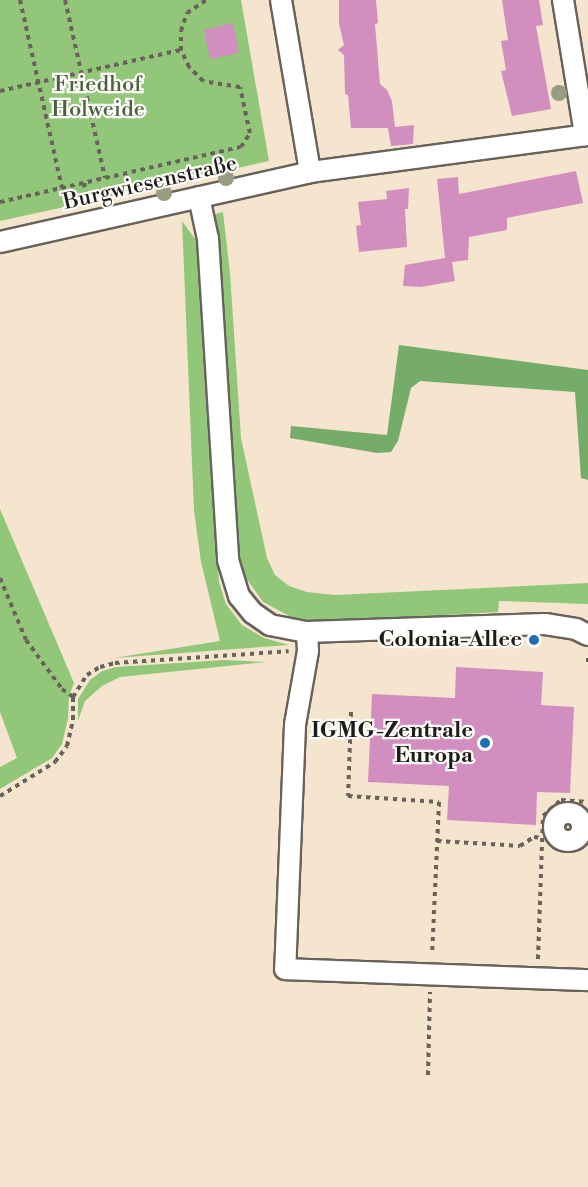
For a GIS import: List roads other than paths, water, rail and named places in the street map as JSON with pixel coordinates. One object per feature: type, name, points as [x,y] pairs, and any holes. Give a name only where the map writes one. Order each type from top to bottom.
[{"type":"street","points":[[281,0],[310,172]]},
{"type":"street","points":[[563,0],[586,135]]},
{"type":"street","name":"Burgwiesenstraße","points":[[0,242],[310,172],[586,135]]},
{"type":"street","points":[[199,197],[208,239],[228,560],[231,578],[239,596],[253,613],[270,625],[307,641],[545,624],[576,629],[588,635]]},
{"type":"street","points":[[307,641],[295,725],[285,969],[588,980]]},
{"type":"place","name":"Colonia-Allee","points":[[534,640]]},
{"type":"place","name":"IGMG-Zentrale Europa","points":[[485,743]]},
{"type":"park label","name":"Friedhof Holweide","points":[[98,96]]}]
